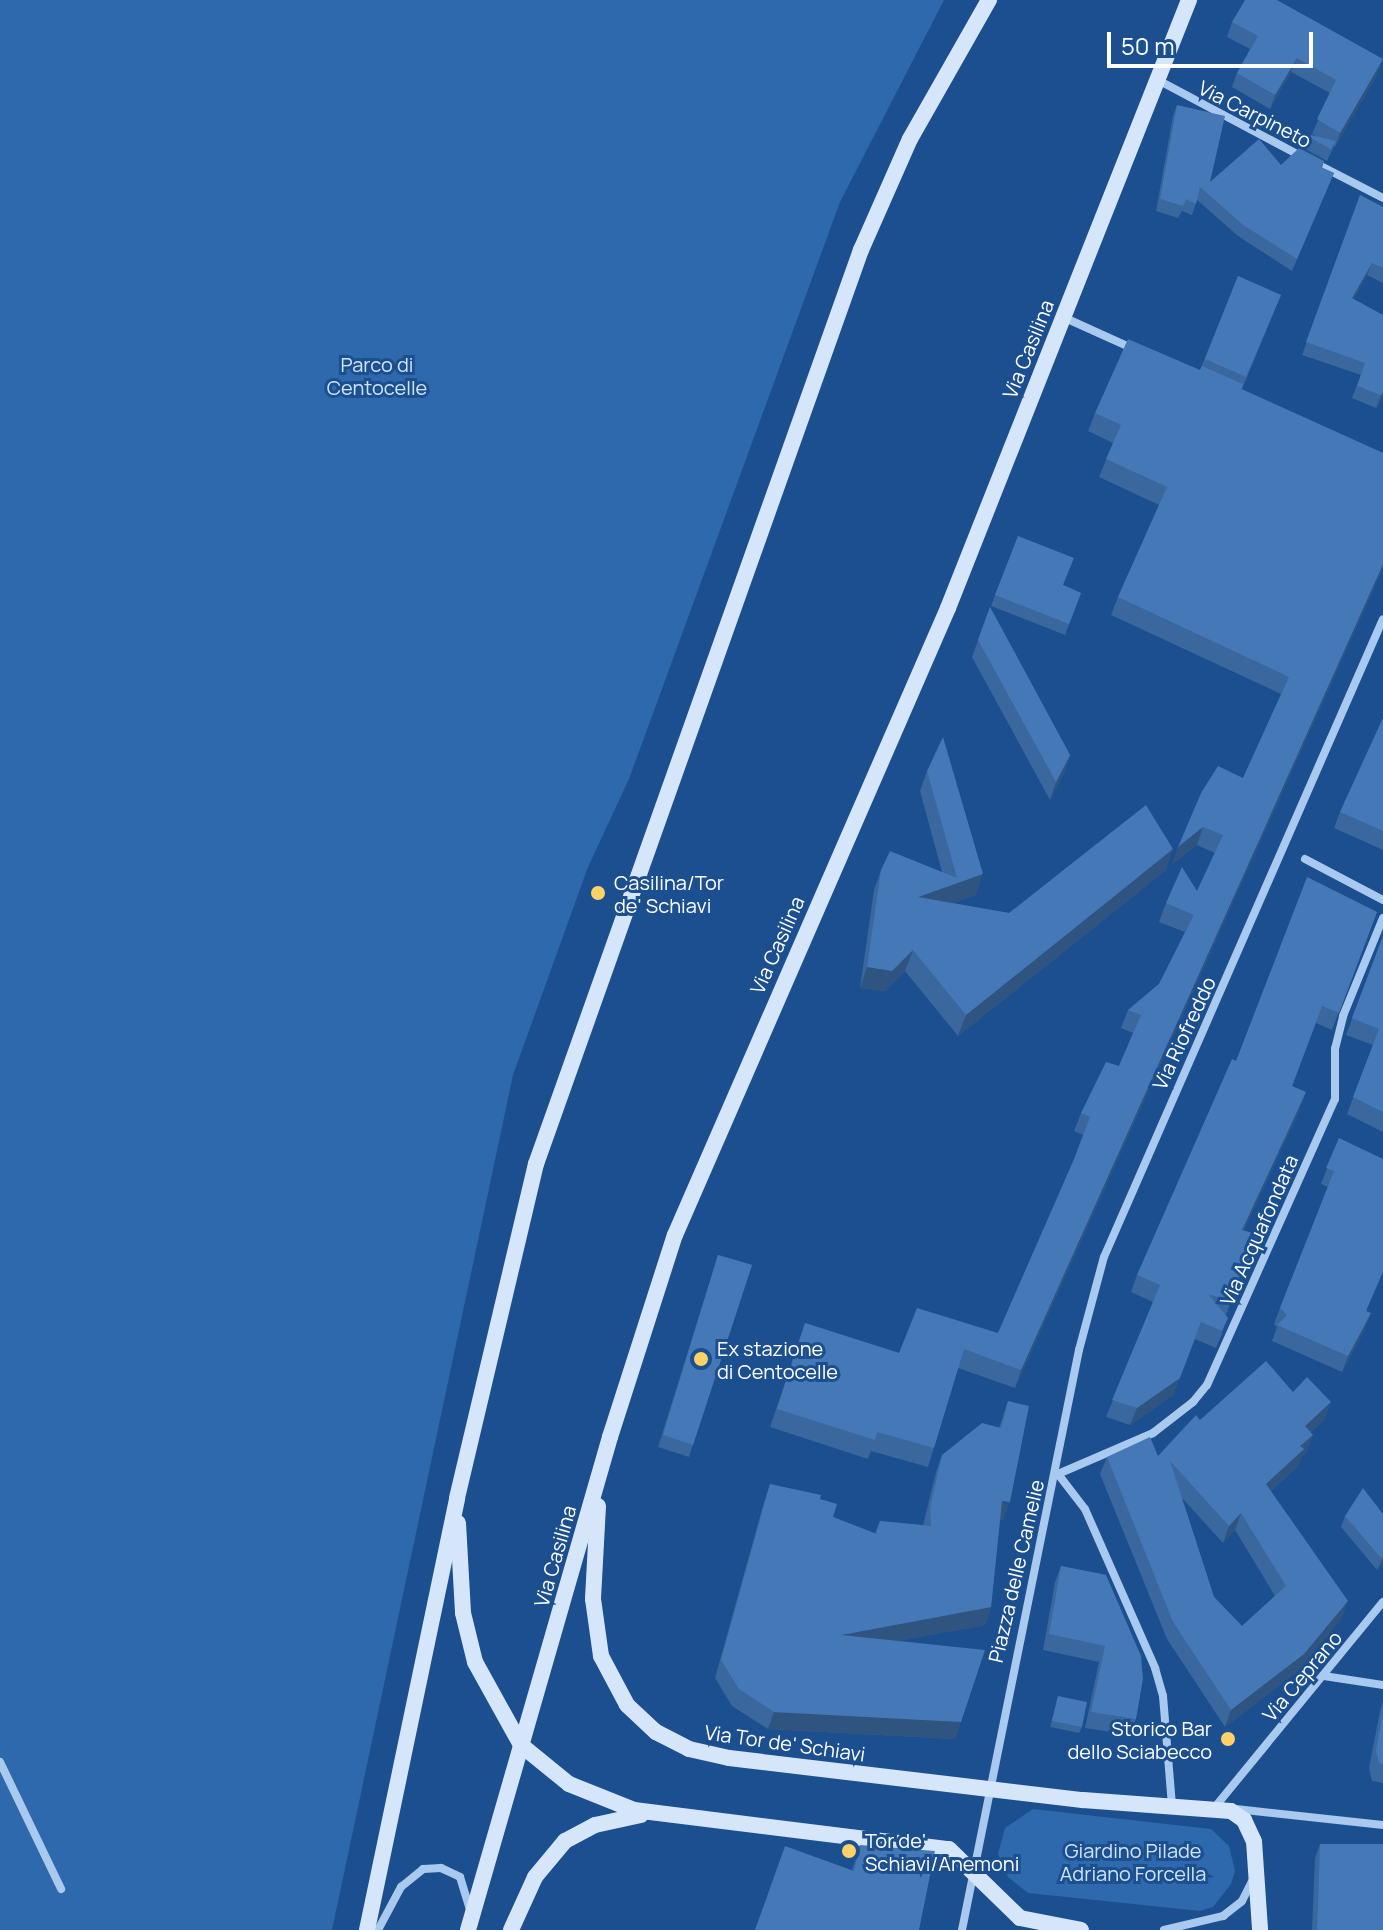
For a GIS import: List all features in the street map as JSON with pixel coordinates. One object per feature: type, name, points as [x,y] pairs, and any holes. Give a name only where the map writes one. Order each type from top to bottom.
[{"type":"main road","points":[[367,1930],[457,1498],[536,1164],[801,412],[885,192],[989,0]]},
{"type":"main road","name":"Via Casilina","points":[[470,1926],[610,1437],[695,1182],[948,608],[1189,0]]},
{"type":"main road","name":"Via Tor de' Schiavi","points":[[610,1437],[595,1539],[596,1637],[613,1683],[645,1723],[677,1743],[718,1756],[988,1790]]},
{"type":"main road","points":[[457,1498],[461,1592],[470,1649],[486,1688],[521,1745],[555,1775],[593,1797],[664,1815],[940,1847],[974,1870],[1020,1918],[1081,1930]]},
{"type":"main road","points":[[988,1790],[1215,1807],[1244,1820],[1257,1860],[1260,1930]]},
{"type":"main road","points":[[511,1930],[535,1877],[565,1841],[604,1822],[664,1815]]},
{"type":"street","name":"Via Carpineto","points":[[1156,78],[1383,198]]},
{"type":"street","points":[[1063,317],[1150,356]]},
{"type":"street","name":"Via Riofreddo","points":[[1058,1474],[1091,1298],[1119,1213],[1285,850],[1383,619]]},
{"type":"street","points":[[1305,859],[1383,900]]},
{"type":"street","name":"Via Acquafondata","points":[[1058,1474],[1153,1433],[1193,1402],[1207,1385],[1335,1099],[1335,1049],[1343,1016],[1383,918]]},
{"type":"street","name":"Piazza delle Camelie","points":[[962,1930],[988,1790],[1058,1474]]},
{"type":"street","name":"Piazza delle Camelie","points":[[1058,1474],[1085,1509],[1155,1668],[1163,1696],[1172,1805]]},
{"type":"street","name":"Via Ceprano","points":[[1215,1807],[1383,1602]]},
{"type":"street","points":[[1324,1676],[1383,1685]]},
{"type":"street","points":[[0,1762],[61,1889]]},
{"type":"street","points":[[1215,1807],[1383,1825]]},
{"type":"street","points":[[1164,1930],[1213,1920],[1231,1911],[1248,1890],[1257,1860]]},
{"type":"street","points":[[378,1930],[408,1878],[432,1867],[453,1872],[465,1883],[470,1926]]},
{"type":"green space","name":"Parco di Centocelle","points":[[0,0],[944,0],[840,202],[629,779],[588,867],[513,1075],[332,1930],[0,1930]]},
{"type":"green space","name":"Giardino Pilade Adriano Forcella","points":[[1033,1809],[1211,1829],[1229,1846],[1235,1871],[1231,1884],[1213,1907],[1200,1911],[1028,1893],[1008,1877],[998,1854],[1005,1828]]},
{"type":"building","points":[[1245,0],[1277,0],[1383,59],[1340,133],[1317,119],[1336,80],[1297,58],[1275,95],[1237,73],[1258,36],[1232,22]]},
{"type":"building","points":[[1177,105],[1225,116],[1210,182],[1259,139],[1281,165],[1299,148],[1324,161],[1321,167],[1334,173],[1297,259],[1243,225],[1200,187],[1196,204],[1186,199],[1183,206],[1160,199]]},
{"type":"building","points":[[1309,137],[1336,141],[1331,149]]},
{"type":"building","points":[[1360,195],[1383,207],[1383,268],[1372,263],[1352,298],[1383,315],[1381,395],[1357,386],[1365,363],[1306,342]]},
{"type":"building","points":[[1238,276],[1281,295],[1246,377],[1205,359]]},
{"type":"building","points":[[1128,339],[1200,370],[1202,366],[1243,384],[1241,389],[1383,453],[1383,564],[1021,1370],[964,1349],[934,1448],[877,1432],[875,1440],[777,1409],[805,1323],[899,1353],[917,1308],[998,1333],[1075,1157],[1090,1117],[1081,1113],[1106,1062],[1119,1066],[1141,1015],[1128,1010],[1159,984],[1194,915],[1166,903],[1182,867],[1197,891],[1223,835],[1203,827],[1178,847],[1201,793],[1218,766],[1243,778],[1289,677],[1118,597],[1167,487],[1106,459],[1121,425],[1095,413]]},
{"type":"building","points":[[1018,536],[1074,558],[1063,585],[1081,593],[1069,624],[995,595]]},
{"type":"building","points":[[990,607],[1070,755],[1056,782],[978,640]]},
{"type":"building","points":[[1383,718],[1383,831],[1340,812]]},
{"type":"building","points":[[943,737],[983,874],[918,897],[1009,913],[1146,805],[1173,849],[966,1015],[913,950],[892,971],[867,967],[881,870],[890,851],[957,878],[927,771]]},
{"type":"building","points":[[1307,877],[1377,912],[1339,1013],[1322,1006],[1292,1086],[1306,1092],[1242,1230],[1260,1235],[1231,1301],[1208,1294],[1228,1318],[1222,1331],[1201,1322],[1180,1378],[1137,1408],[1112,1400],[1160,1285],[1137,1275],[1232,1059],[1236,1061]]},
{"type":"building","points":[[1383,936],[1383,1112],[1353,1097],[1379,1029],[1352,1018]]},
{"type":"building","points":[[1339,1138],[1383,1159],[1383,1272],[1366,1311],[1371,1313],[1348,1356],[1277,1325],[1287,1315],[1280,1308],[1334,1171],[1326,1168]]},
{"type":"building","points":[[718,1255],[752,1265],[693,1445],[663,1435]]},
{"type":"building","points":[[1266,1361],[1293,1392],[1307,1377],[1331,1402],[1305,1426],[1313,1435],[1300,1446],[1304,1449],[1266,1484],[1348,1601],[1304,1654],[1231,1710],[1173,1622],[1107,1457],[1150,1437],[1158,1456],[1196,1415],[1200,1420]],"holes":[[[1170,1461],[1229,1526],[1241,1513],[1286,1586],[1242,1626],[1214,1597]]]},
{"type":"building","points":[[1008,1401],[1029,1406],[1010,1502],[1002,1501],[991,1607],[841,1635],[985,1650],[961,1722],[774,1712],[739,1689],[721,1660],[770,1484],[821,1495],[820,1499],[837,1504],[833,1517],[876,1534],[880,1521],[931,1526],[930,1508],[942,1455],[982,1423],[1001,1428]]},
{"type":"building","points":[[1363,1488],[1383,1514],[1382,1559],[1345,1516]]},
{"type":"building","points":[[1061,1566],[1106,1575],[1141,1656],[1143,1679],[1136,1719],[1091,1712],[1105,1646],[1049,1634]]},
{"type":"building","points":[[1058,1696],[1087,1702],[1082,1727],[1052,1721]]},
{"type":"building","points":[[1383,1710],[1383,1764],[1379,1763],[1376,1751]]},
{"type":"building","points":[[1320,1844],[1383,1844],[1383,1930],[1317,1930]]},
{"type":"building","points":[[860,1845],[935,1851],[919,1930],[755,1930],[785,1846],[854,1871]]},
{"type":"place","name":"Casilina/Tor de' Schiavi","points":[[598,893]]},
{"type":"place","name":"Ex stazione di Centocelle","points":[[701,1359]]},
{"type":"place","name":"Storico Bar dello Sciabecco","points":[[1228,1739]]},
{"type":"place","name":"Tor de' Schiavi/Anemoni","points":[[849,1851]]}]
